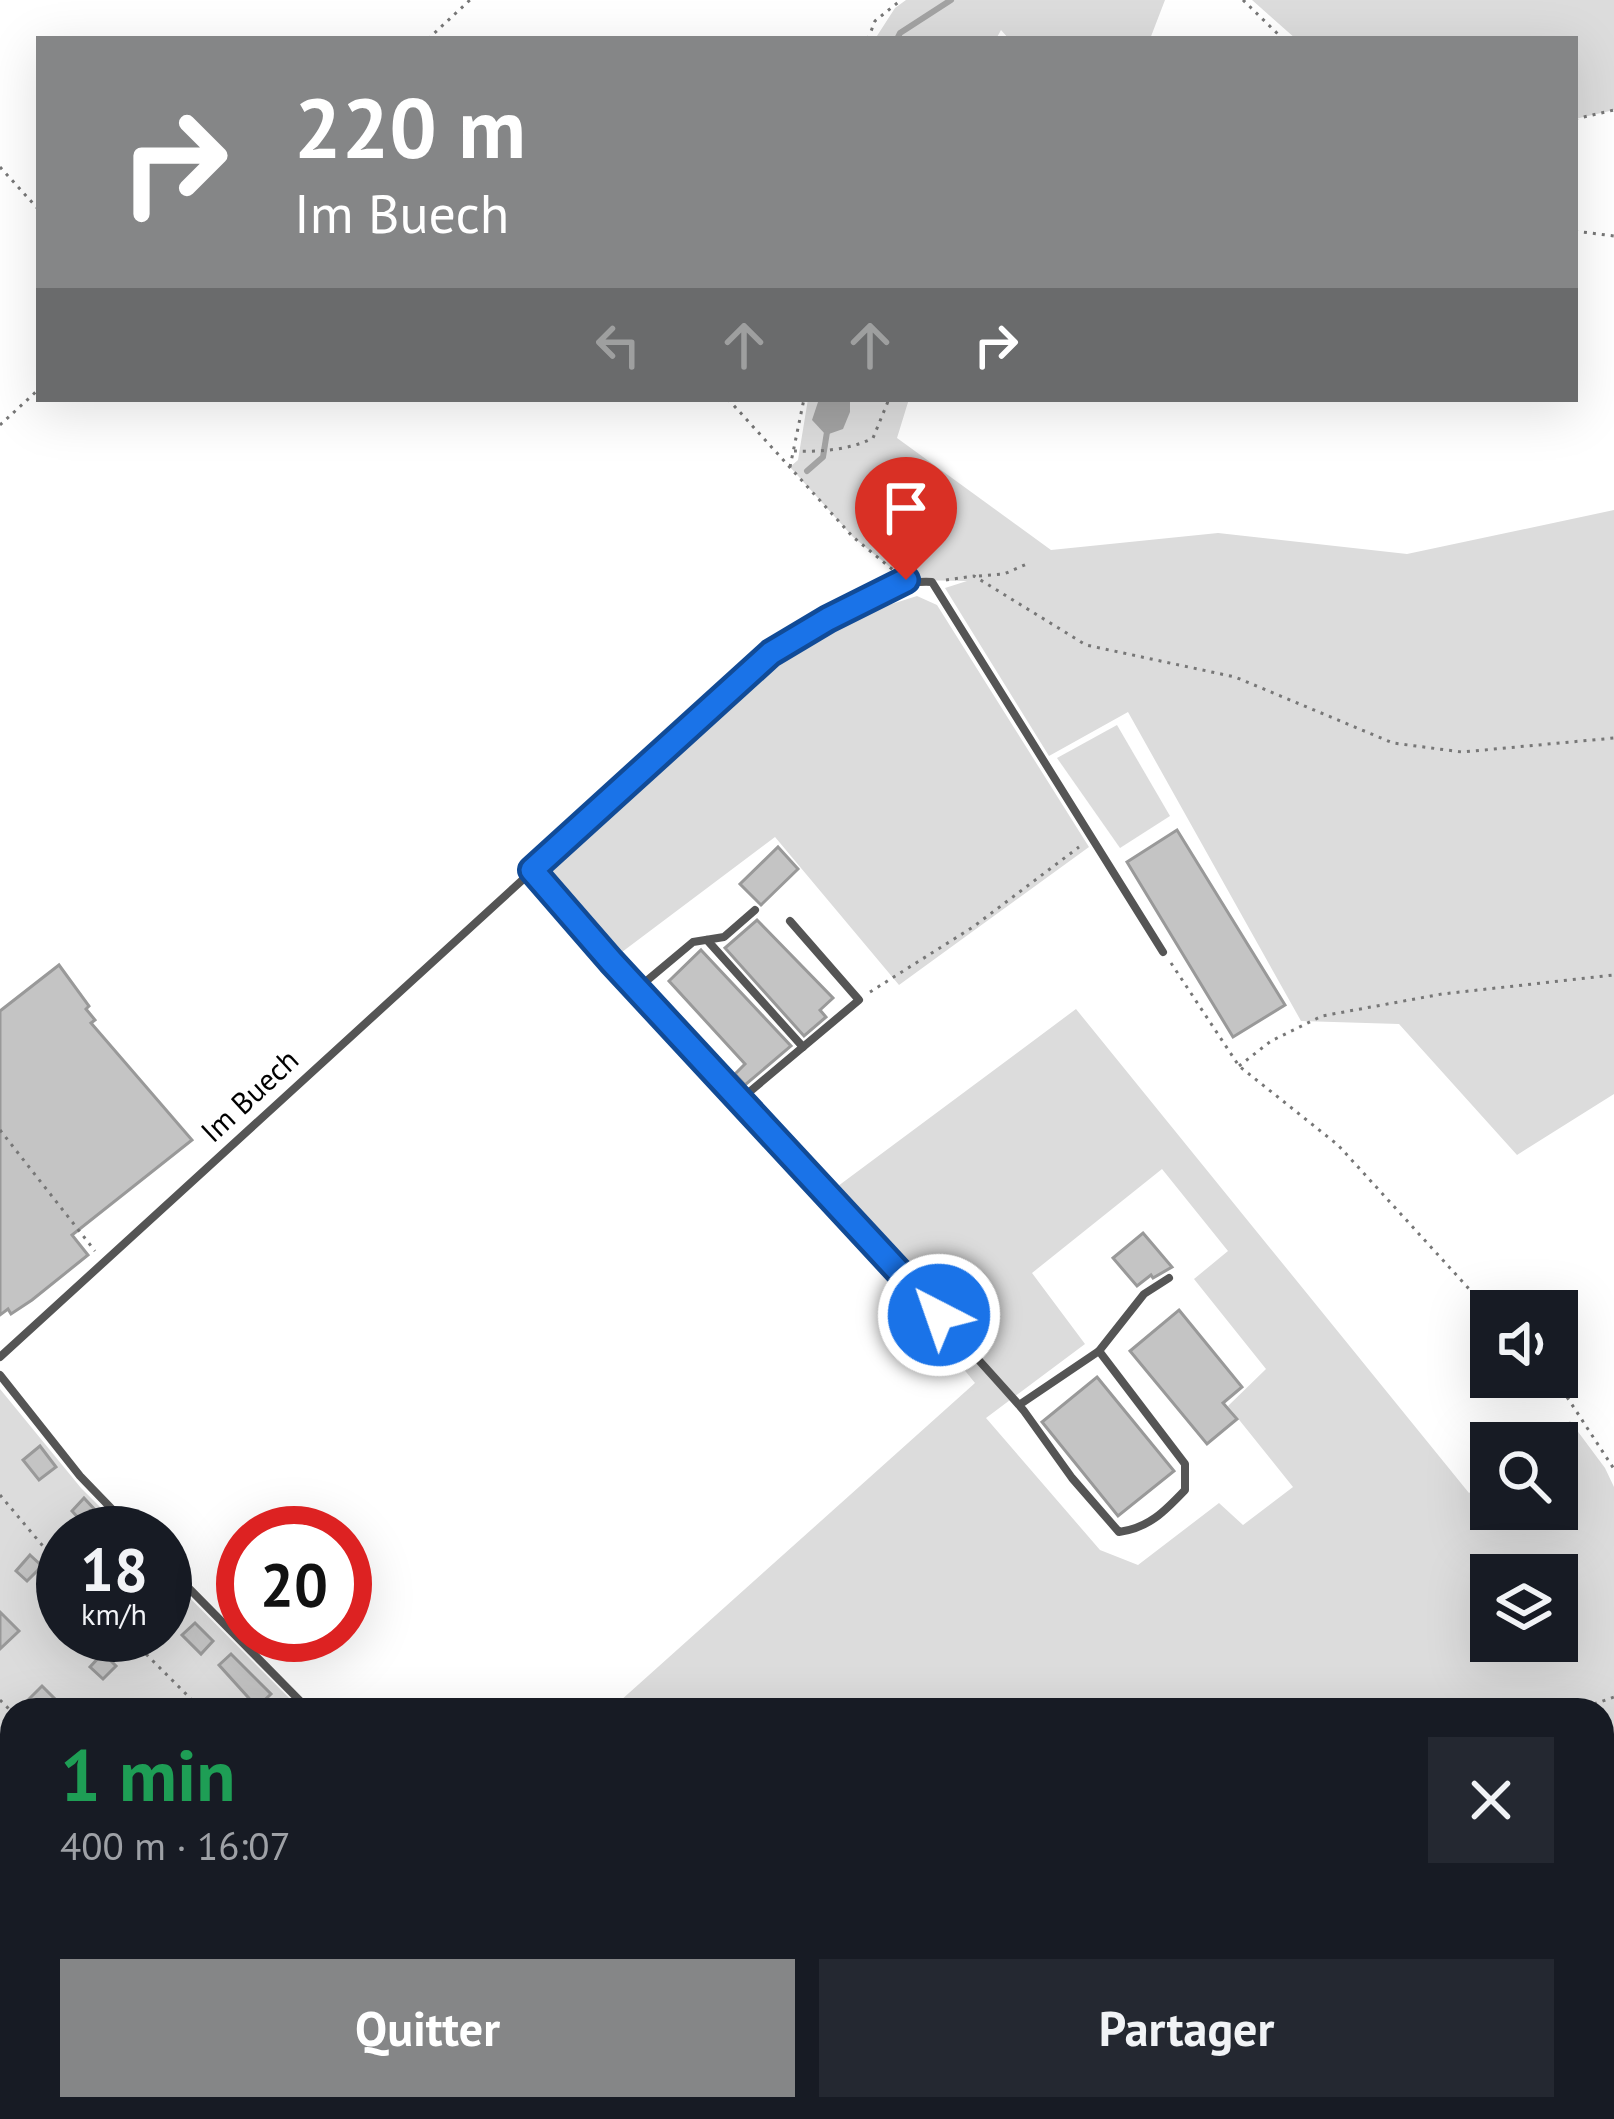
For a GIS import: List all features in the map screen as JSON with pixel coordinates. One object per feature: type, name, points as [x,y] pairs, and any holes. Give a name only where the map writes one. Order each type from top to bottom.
[{"type":"lane","points":[[906,580],[932,582],[1163,952]]},
{"type":"lane","name":"Im Buech","points":[[0,1357],[771,653],[906,580]]},
{"type":"lane","points":[[532,870],[1018,1405],[1119,1532],[1138,1530],[1162,1515],[1185,1490],[1185,1464],[1099,1351]]},
{"type":"lane","points":[[638,988],[693,942],[724,937],[755,910]]},
{"type":"lane","points":[[741,1100],[859,1000],[790,921]]},
{"type":"lane","points":[[707,940],[803,1047]]},
{"type":"lane","points":[[1018,1405],[1099,1351],[1144,1294],[1168,1278]]},
{"type":"lane","points":[[0,1375],[108,1506]]},
{"type":"lane","points":[[192,1591],[297,1698]]},
{"type":"path","points":[[431,36],[470,0]]},
{"type":"path","points":[[869,36],[875,21],[901,0]]},
{"type":"path","points":[[1243,0],[1280,36]]},
{"type":"path","points":[[1578,118],[1614,110]]},
{"type":"path","points":[[0,167],[36,207]]},
{"type":"path","points":[[1578,231],[1614,236]]},
{"type":"path","points":[[0,424],[36,392]]},
{"type":"path","points":[[731,402],[853,537],[906,580]]},
{"type":"path","points":[[790,467],[803,402]]},
{"type":"path","points":[[794,451],[850,448],[873,439],[889,402]]},
{"type":"path","points":[[867,442],[878,444]]},
{"type":"path","points":[[932,582],[1004,574],[1029,563]]},
{"type":"path","points":[[974,576],[1086,645],[1234,676],[1393,743],[1462,752],[1614,738]]},
{"type":"path","points":[[859,1000],[973,926],[1090,838]]},
{"type":"path","points":[[1163,952],[1239,1066],[1338,1145],[1470,1290]]},
{"type":"path","points":[[1239,1066],[1271,1041],[1322,1016],[1442,994],[1614,975]]},
{"type":"path","points":[[0,1130],[104,1262]]},
{"type":"path","points":[[1568,1398],[1614,1469]]},
{"type":"path","points":[[0,1495],[36,1538]]},
{"type":"path","points":[[154,1662],[190,1698]]},
{"type":"shaded area","points":[[906,0],[1165,0],[1151,36],[1006,36],[1001,30],[998,36],[877,36]]},
{"type":"shaded area","points":[[1252,0],[1614,0],[1614,110],[1578,118],[1578,36],[1293,36]]},
{"type":"shaded area","points":[[808,402],[908,402],[897,438],[1051,550],[1218,533],[1407,554],[1614,510],[1614,1094],[1517,1155],[1399,1024],[1301,1021],[1128,712],[1049,756],[945,588],[967,581],[906,580],[853,537],[790,467],[798,460]]},
{"type":"shaded area","points":[[818,402],[850,402],[843,429],[826,435],[812,420]]},
{"type":"shaded area","points":[[917,596],[937,605],[1089,847],[899,985],[775,837],[614,958],[544,879],[547,871],[791,654],[857,615]]},
{"type":"shaded area","points":[[1117,725],[1170,816],[1120,848],[1057,758]]},
{"type":"shaded area","points":[[1076,1009],[1470,1492],[1470,1530],[1578,1530],[1578,1432],[1614,1487],[1614,1698],[623,1698],[975,1383],[834,1209],[834,1189]],"holes":[[[1162,1169],[1228,1251],[1194,1279],[1266,1369],[1228,1406],[1293,1487],[1243,1525],[1219,1503],[1138,1565],[1100,1550],[986,1418],[1085,1344],[1032,1273]]]},
{"type":"shaded area","points":[[0,1389],[99,1506],[36,1506],[36,1662],[192,1662],[192,1600],[216,1624],[216,1662],[253,1662],[289,1698],[0,1698]]},
{"type":"building","points":[[1177,830],[1285,1005],[1233,1037],[1127,862]]},
{"type":"building","points":[[778,847],[798,869],[761,905],[740,884]]},
{"type":"building","points":[[757,920],[833,998],[820,1010],[826,1017],[804,1036],[725,948]]},
{"type":"building","points":[[701,950],[791,1046],[745,1085],[735,1074],[745,1064],[669,981]]},
{"type":"building","points":[[59,965],[89,1006],[86,1009],[95,1020],[91,1023],[192,1140],[72,1235],[88,1255],[32,1300],[11,1314],[8,1309],[0,1315],[0,1011]]},
{"type":"building","points":[[1143,1233],[1172,1267],[1137,1286],[1113,1258]]},
{"type":"building","points":[[1179,1310],[1242,1387],[1223,1403],[1237,1419],[1207,1444],[1130,1351]]},
{"type":"building","points":[[1097,1377],[1174,1471],[1118,1516],[1042,1422]]},
{"type":"building","points":[[40,1446],[56,1467],[39,1480],[23,1460]]},
{"type":"building","points":[[30,1555],[36,1560],[36,1572],[27,1581],[16,1571]]},
{"type":"building","points":[[0,1612],[19,1631],[0,1649]]},
{"type":"building","points":[[195,1623],[213,1641],[201,1654],[192,1645]]},
{"type":"building","points":[[95,1662],[116,1666],[103,1679],[90,1667]]},
{"type":"building","points":[[222,1662],[239,1662],[271,1694],[249,1698],[219,1665]]},
{"type":"building","points":[[42,1686],[54,1698],[30,1698]]},
{"type":"waterway","points":[[898,36],[951,0]]},
{"type":"waterway","points":[[807,471],[823,457],[827,432]]},
{"type":"route","points":[[906,580],[771,653],[532,870],[939,1315]]}]
